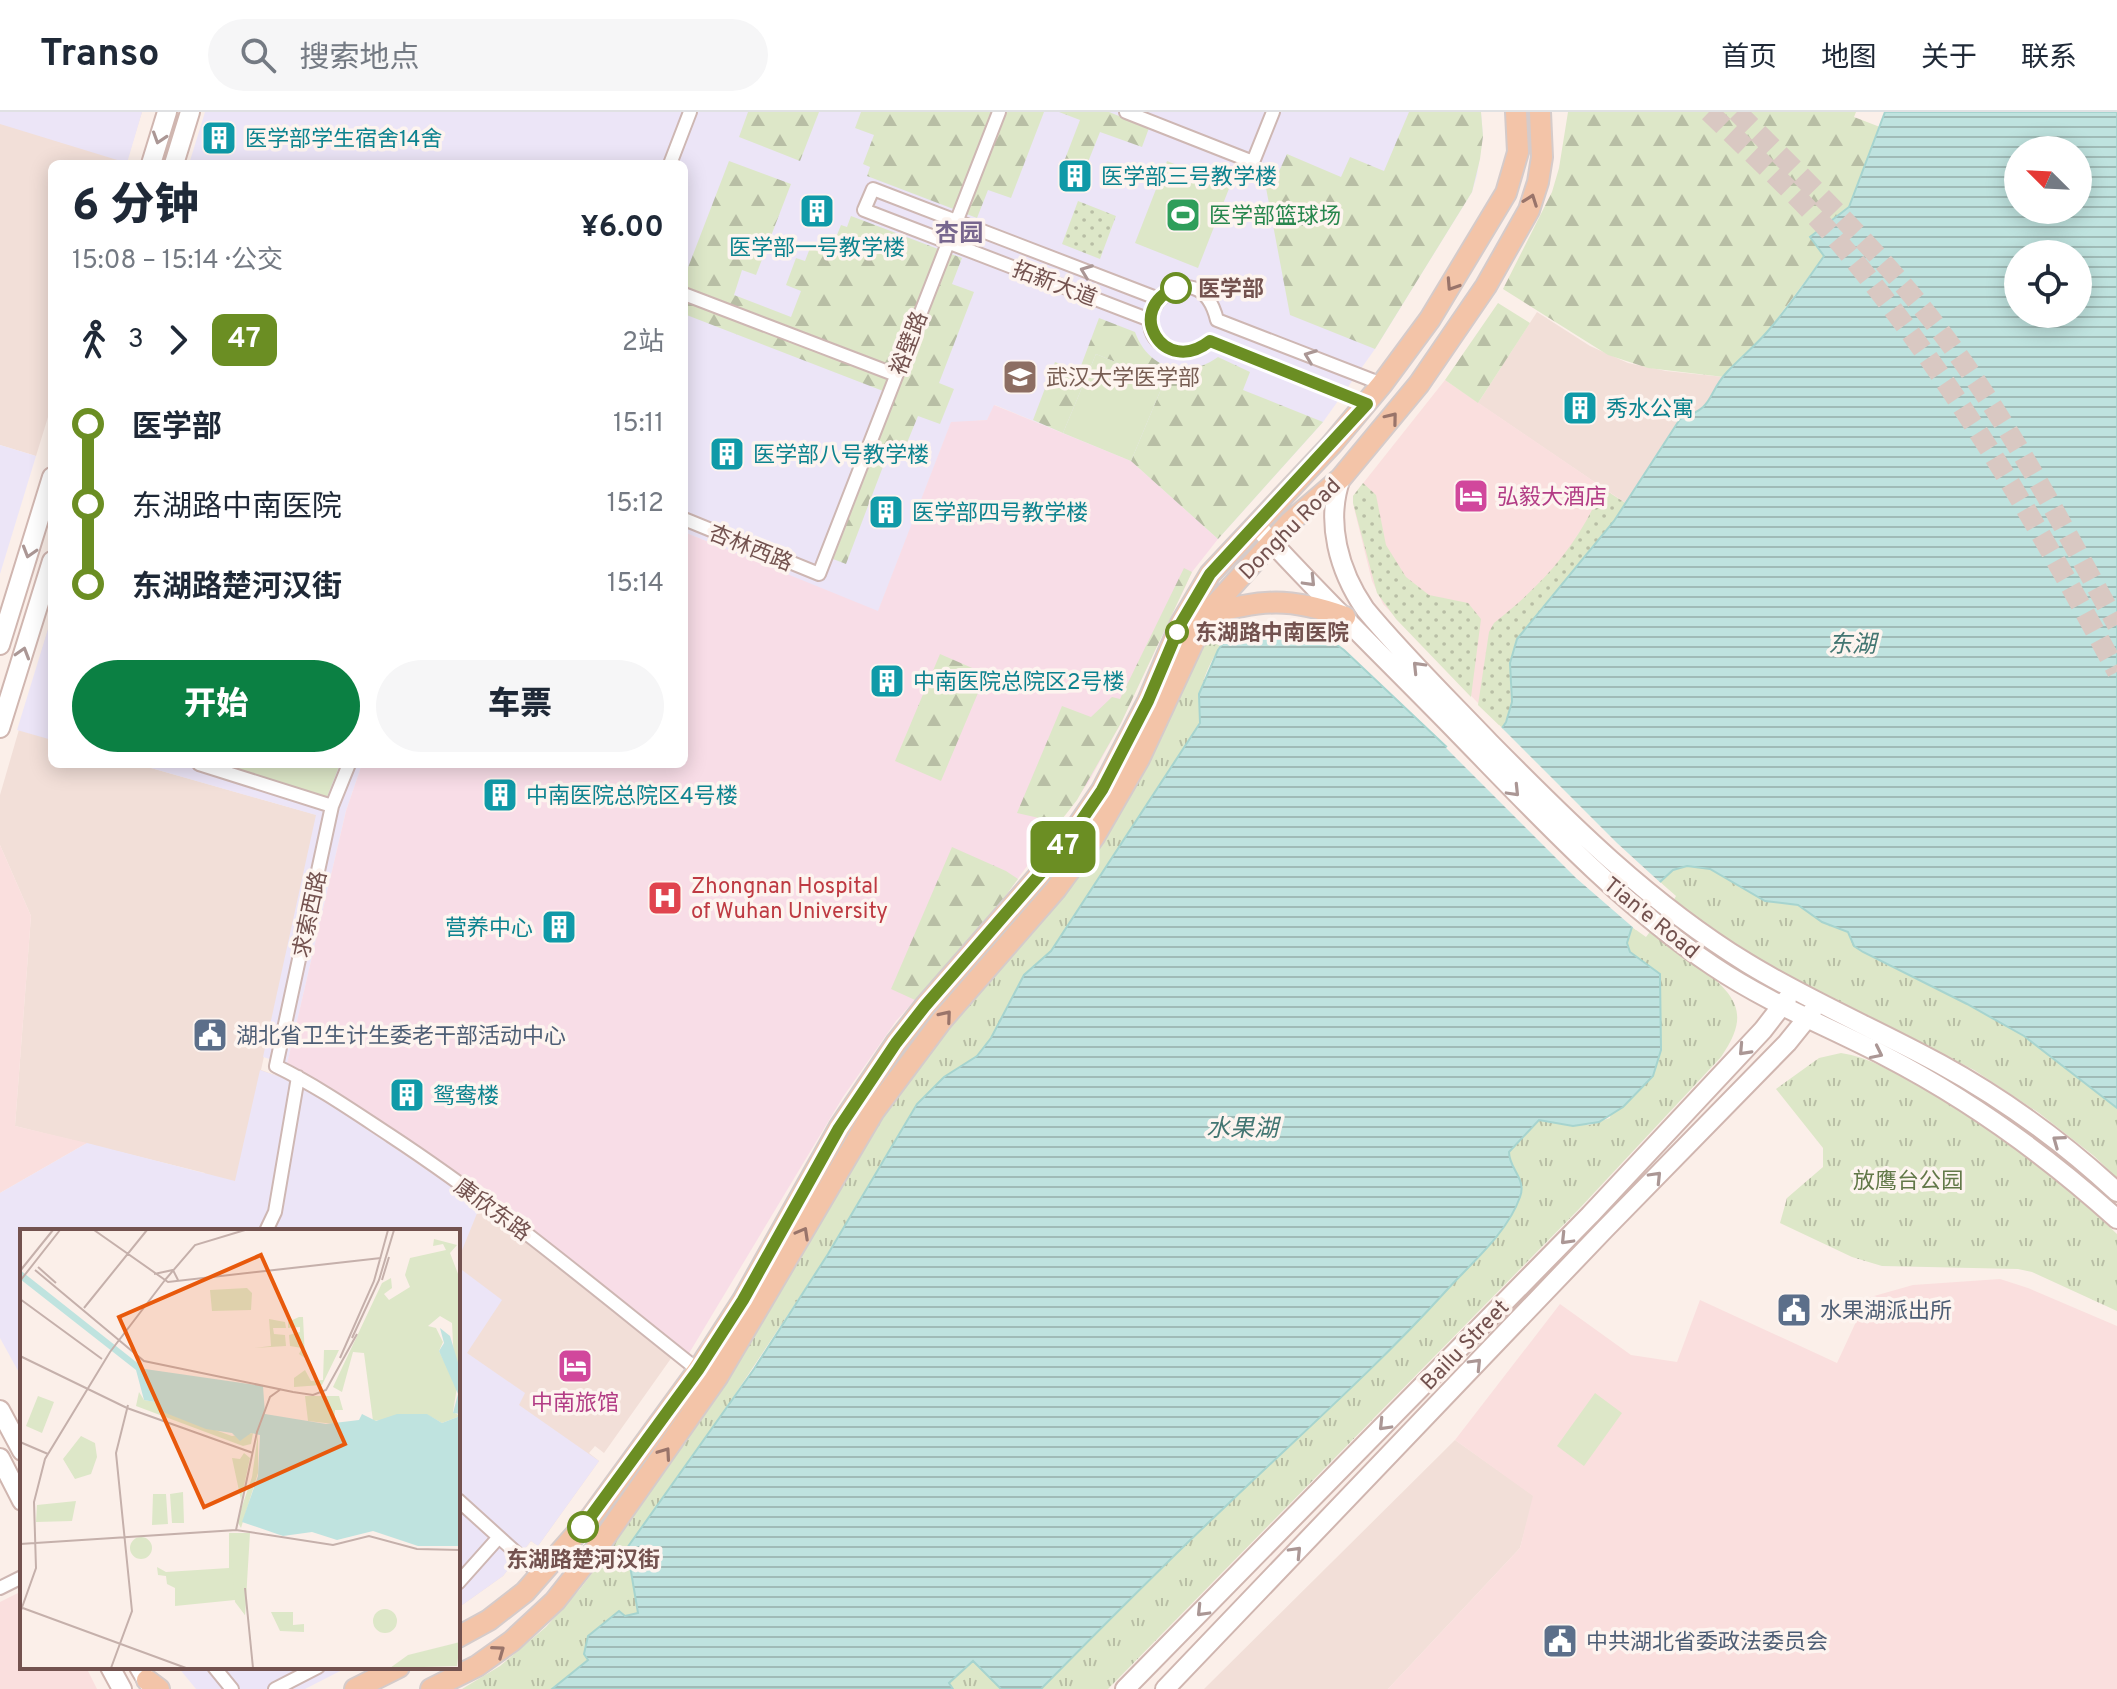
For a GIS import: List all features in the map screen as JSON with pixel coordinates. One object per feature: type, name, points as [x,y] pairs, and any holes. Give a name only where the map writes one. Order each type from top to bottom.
[{"type":"main road","points":[[152,160],[167,112]]},
{"type":"main road","points":[[175,160],[190,112]]},
{"type":"main road","name":"Donghu Road","points":[[460,1636],[509,1606],[542,1576],[591,1517],[698,1370],[743,1300],[839,1128],[896,1043],[1062,849],[1102,790],[1148,701],[1181,623],[1210,574],[1367,404],[1430,319],[1502,202],[1518,152],[1516,112]]},
{"type":"main road","name":"Donghu Road","points":[[431,1689],[477,1666],[512,1641],[555,1601],[603,1540],[718,1376],[874,1111],[942,1020],[1056,889],[1094,837],[1139,759],[1206,615],[1272,542],[1341,478],[1419,384],[1510,248],[1529,210],[1542,157],[1540,112]]},
{"type":"main road","name":"Tian'e Road","points":[[1341,478],[1335,494],[1335,534],[1339,554],[1354,592],[1380,628],[1579,857],[1662,916],[1793,990],[1921,1053],[2000,1100],[2064,1145],[2117,1192]]},
{"type":"main road","points":[[0,645],[48,490]]},
{"type":"main road","name":"Tian'e Road","points":[[1256,525],[1345,617],[1466,729]]},
{"type":"main road","points":[[0,728],[48,574]]},
{"type":"main road","points":[[1206,615],[1255,602],[1295,602],[1345,617]]},
{"type":"main road","name":"Tian'e Road","points":[[1662,916],[1712,965],[1781,1007],[1884,1056],[1988,1117],[2048,1159],[2117,1219]]},
{"type":"main road","name":"Bailu Street","points":[[1125,1689],[1590,1215],[1763,1030],[1793,990]]},
{"type":"main road","name":"Bailu Street","points":[[1165,1689],[1787,1043],[1818,1003]]},
{"type":"main road","points":[[0,1410],[20,1447]]},
{"type":"main road","points":[[0,1458],[20,1497]]},
{"type":"main road","points":[[111,1669],[122,1689]]},
{"type":"main road","points":[[355,1689],[395,1669]]},
{"type":"street","points":[[672,160],[690,112]]},
{"type":"street","name":"裕壁路","points":[[819,574],[999,112]]},
{"type":"street","points":[[1126,112],[1253,162],[1273,112]]},
{"type":"street","name":"拓新大道","points":[[1150,320],[864,210],[873,189],[1159,299]]},
{"type":"street","points":[[1367,404],[1210,341],[1190,351],[1174,351],[1158,341],[1150,320],[1159,299],[1176,288],[1193,288],[1207,297],[1214,307],[1217,320],[1382,384]]},
{"type":"street","points":[[688,296],[896,375]]},
{"type":"street","name":"杏林西路","points":[[688,521],[819,574]]},
{"type":"street","points":[[212,768],[332,806]]},
{"type":"street","name":"求索西路","points":[[276,1066],[332,806],[347,768]]},
{"type":"street","name":"康欣东路","points":[[276,1066],[418,1154],[482,1200],[698,1370]]},
{"type":"street","points":[[267,1229],[275,1212],[298,1077]]},
{"type":"street","points":[[460,1502],[542,1576]]},
{"type":"street","points":[[460,1581],[499,1537]]},
{"type":"street","points":[[0,1588],[20,1578]]},
{"type":"street","points":[[216,1669],[232,1689]]},
{"type":"street","points":[[275,1689],[314,1669]]},
{"type":"shaded area","points":[[0,112],[142,112],[127,160],[48,160],[48,417],[36,456],[0,445]]},
{"type":"shaded area","points":[[0,112],[142,112],[128,160],[117,160],[0,124]]},
{"type":"shaded area","name":"武汉大学医学部","points":[[205,112],[1481,112],[1483,136],[1472,192],[1375,349],[1323,422],[1218,539],[1131,461],[995,405],[987,420],[951,423],[878,612],[688,534],[688,160],[190,160]]},
{"type":"shaded area","points":[[1537,312],[1590,346],[1628,363],[1666,371],[1724,377],[1708,404],[1695,414],[1680,419],[1627,504],[1478,403]]},
{"type":"shaded area","points":[[1445,380],[1627,504],[1592,550],[1502,728],[1383,604],[1372,581],[1354,508],[1353,496]]},
{"type":"shaded area","name":"Zhongnan Hospital of Wuhan University","points":[[994,405],[1131,461],[1218,539],[1192,572],[1121,723],[1088,783],[989,918],[896,1021],[843,1097],[688,1355],[526,1224],[325,1086],[287,1064],[346,811],[361,768],[688,768],[688,534],[878,611],[951,422],[987,420]]},
{"type":"shaded area","points":[[0,445],[36,456],[0,574]]},
{"type":"shaded area","points":[[48,629],[48,739],[17,730]]},
{"type":"shaded area","points":[[48,630],[48,768],[151,768],[317,815],[261,1070],[321,1098],[480,1206],[672,1357],[604,1453],[595,1446],[589,1453],[599,1461],[538,1546],[531,1541],[503,1576],[460,1607],[460,1229],[170,1229],[205,1173],[15,1126],[31,916],[0,845],[0,795]]},
{"type":"shaded area","points":[[151,768],[361,768],[346,811],[287,1064],[263,1057],[316,815]]},
{"type":"shaded area","points":[[0,845],[31,916],[15,1126],[87,1143],[0,1193]]},
{"type":"shaded area","points":[[260,1070],[321,1098],[480,1206],[460,1255],[460,1229],[20,1229],[20,1374],[0,1338],[0,1193],[87,1143],[235,1181]]},
{"type":"shaded area","points":[[460,1268],[502,1300],[467,1353],[525,1393],[519,1405],[599,1461],[538,1546],[531,1541],[503,1576],[460,1607]]},
{"type":"shaded area","points":[[2000,1279],[2117,1326],[2117,1689],[1388,1689],[1520,1548],[1533,1496],[1455,1440],[1560,1304],[1631,1355],[1677,1362],[1700,1300],[1837,1363],[1867,1298],[1913,1285]]},
{"type":"shaded area","points":[[1455,1440],[1534,1496],[1520,1548],[1388,1689],[1204,1689]]},
{"type":"shaded area","points":[[20,1592],[20,1669],[87,1669],[97,1689],[0,1689],[0,1602]]},
{"type":"shaded area","points":[[180,1669],[344,1669],[305,1689],[196,1689]]},
{"type":"green space","points":[[748,112],[819,112],[800,161],[739,137]]},
{"type":"green space","points":[[861,112],[1044,112],[1011,198],[988,190],[977,218],[867,176],[870,167],[863,164],[874,135],[855,128]]},
{"type":"green space","points":[[1059,112],[1109,112],[1149,128],[1142,147],[1100,132],[1086,167],[1065,159],[1080,120]]},
{"type":"green space","points":[[1409,112],[1481,112],[1483,136],[1480,159],[1472,192],[1375,349],[1290,315],[1263,172],[1276,178],[1287,154],[1341,177],[1350,157],[1384,171]]},
{"type":"green space","points":[[1568,112],[1856,112],[1854,117],[1880,127],[1849,207],[1810,237],[1824,256],[1768,331],[1724,377],[1648,368],[1608,355],[1503,289],[1552,192]]},
{"type":"green space","points":[[729,161],[791,184],[756,275],[742,270],[734,295],[791,317],[801,291],[786,285],[796,258],[805,261],[810,248],[829,255],[841,225],[847,227],[851,216],[962,258],[952,284],[974,292],[939,383],[954,389],[940,424],[918,416],[900,460],[887,456],[846,564],[833,559],[896,396],[688,316],[688,268]]},
{"type":"green space","name":"医学部篮球场","points":[[1167,161],[1230,186],[1198,268],[1135,243]]},
{"type":"green space","points":[[1078,201],[1116,216],[1100,259],[1062,244]]},
{"type":"green space","points":[[1498,303],[1530,323],[1478,403],[1445,380]]},
{"type":"green space","points":[[1099,318],[1135,332],[1149,355],[1170,367],[1194,368],[1218,357],[1250,372],[1243,390],[1323,422],[1218,539],[1131,461],[1164,382],[1096,354],[1063,433],[1033,420],[1055,362],[1079,371]]},
{"type":"green space","points":[[1096,354],[1164,382],[1131,461],[1063,433]]},
{"type":"green space","points":[[1363,483],[1376,495],[1386,545],[1406,577],[1429,595],[1468,603],[1481,619],[1471,697],[1396,619],[1377,593],[1353,503],[1353,496]]},
{"type":"green space","points":[[1602,488],[1627,504],[1517,639],[1510,663],[1511,709],[1502,728],[1478,705],[1489,632],[1494,623],[1528,594],[1557,563],[1582,528]]},
{"type":"green space","points":[[1184,568],[1192,572],[1121,723],[1077,800],[1063,818],[1052,821],[1017,813],[1062,706],[1091,717],[1112,697],[1120,699]]},
{"type":"green space","points":[[1230,617],[1233,632],[1217,651],[1202,686],[1200,723],[1051,951],[1024,976],[991,1038],[977,1056],[944,1077],[917,1104],[828,1254],[705,1440],[638,1613],[625,1616],[619,1611],[589,1636],[585,1654],[588,1660],[552,1689],[462,1689],[500,1666],[546,1627],[617,1540],[737,1362],[879,1117],[947,1025],[1043,918],[1211,621]]},
{"type":"green space","points":[[940,654],[986,674],[941,781],[895,761]]},
{"type":"green space","points":[[232,768],[338,768],[327,797]]},
{"type":"green space","points":[[952,847],[1018,879],[989,918],[915,1000],[891,989]]},
{"type":"green space","points":[[1687,866],[1710,869],[1765,901],[1801,906],[1822,922],[1848,932],[1854,946],[1863,952],[1984,1013],[2047,1053],[2117,1108],[2117,1178],[2039,1113],[1974,1070],[1762,963],[1672,903],[1676,896],[1660,882],[1673,870]]},
{"type":"green space","points":[[1632,927],[1646,937],[1652,929],[1702,968],[1731,998],[1736,1008],[1735,1030],[1721,1057],[1579,1209],[1108,1689],[1041,1689],[1156,1572],[1395,1345],[1494,1237],[1508,1220],[1520,1179],[1509,1161],[1509,1152],[1540,1120],[1589,1125],[1610,1118],[1629,952],[1627,943]]},
{"type":"green space","name":"放鹰台公园","points":[[1841,1053],[1882,1066],[1947,1102],[1999,1136],[2048,1173],[2117,1234],[2117,1311],[2032,1272],[2018,1269],[1882,1266],[1852,1257],[1780,1223],[1787,1198],[1823,1167],[1823,1148],[1776,1089],[1819,1058]]},
{"type":"green space","points":[[1595,1393],[1622,1413],[1584,1466],[1557,1446]]},
{"type":"green space","points":[[973,1661],[1001,1689],[953,1689],[948,1684]]},
{"type":"water","points":[[1885,112],[2117,112],[2117,1108],[2024,1036],[1863,952],[1854,946],[1848,932],[1822,922],[1798,905],[1765,901],[1710,869],[1687,866],[1673,870],[1660,882],[1632,927],[1627,943],[1630,952],[1660,974],[1661,1050],[1653,1076],[1623,1107],[1599,1122],[1573,1126],[1539,1120],[1509,1152],[1522,1191],[1514,1211],[1487,1248],[1393,1347],[1180,1550],[1041,1689],[1001,1689],[973,1661],[949,1683],[953,1689],[552,1689],[588,1660],[584,1654],[588,1636],[619,1611],[625,1616],[638,1613],[627,1548],[754,1369],[828,1254],[917,1104],[944,1077],[977,1056],[991,1038],[1024,975],[1051,951],[1200,723],[1199,694],[1226,639],[1233,632],[1289,624],[1319,632],[1344,650],[1454,754],[1502,728],[1512,702],[1510,663],[1517,639],[1614,521],[1680,419],[1705,405],[1720,380],[1797,295],[1824,256],[1810,237],[1849,207]]},
{"type":"pier","points":[[1499,725],[1663,885],[1636,930],[1576,878],[1446,748],[1449,745],[1460,750]]},
{"type":"tunnel","points":[[1709,112],[1836,239],[1927,356],[2027,511],[2117,672]]},
{"type":"tunnel","points":[[1737,112],[1864,241],[1961,359],[2054,509],[2117,625]]},
{"type":"bus line","name":"47","points":[[583,1527],[698,1370],[743,1300],[839,1128],[896,1043],[1062,849],[1102,790],[1148,701],[1181,623],[1210,574],[1367,404],[1210,341],[1185,352],[1165,347],[1155,337],[1150,320],[1159,299],[1176,288]]},
{"type":"place","name":"医学部学生宿舍14舍","points":[[219,138]]},
{"type":"place","name":"医学部三号教学楼","points":[[1075,176]]},
{"type":"place","name":"医学部一号教学楼","points":[[817,211]]},
{"type":"place","name":"医学部篮球场","points":[[1183,215]]},
{"type":"place","name":"医学部","points":[[1176,288]]},
{"type":"place","name":"武汉大学医学部","points":[[1020,377]]},
{"type":"place","name":"秀水公寓","points":[[1580,408]]},
{"type":"place","name":"医学部八号教学楼","points":[[727,454]]},
{"type":"place","name":"弘毅大酒店","points":[[1471,496]]},
{"type":"place","name":"医学部四号教学楼","points":[[886,512]]},
{"type":"place","name":"东湖路中南医院","points":[[1177,632]]},
{"type":"place","name":"中南医院总院区2号楼","points":[[887,681]]},
{"type":"place","name":"中南医院总院区4号楼","points":[[500,795]]},
{"type":"place","name":"Zhongnan Hospital of Wuhan University","points":[[665,898]]},
{"type":"place","name":"营养中心","points":[[559,927]]},
{"type":"place","name":"湖北省卫生计生委老干部活动中心","points":[[210,1035]]},
{"type":"place","name":"鸳鸯楼","points":[[407,1095]]},
{"type":"place","name":"水果湖派出所","points":[[1794,1310]]},
{"type":"place","name":"中南旅馆","points":[[575,1366]]},
{"type":"place","name":"东湖路楚河汉街","points":[[583,1527]]},
{"type":"place","name":"中共湖北省委政法委员会","points":[[1560,1641]]},
{"type":"district","name":"杏园","points":[[959,233]]},
{"type":"water label","name":"东湖","points":[[1852,644]]},
{"type":"water label","name":"水果湖","points":[[1242,1128]]}]
